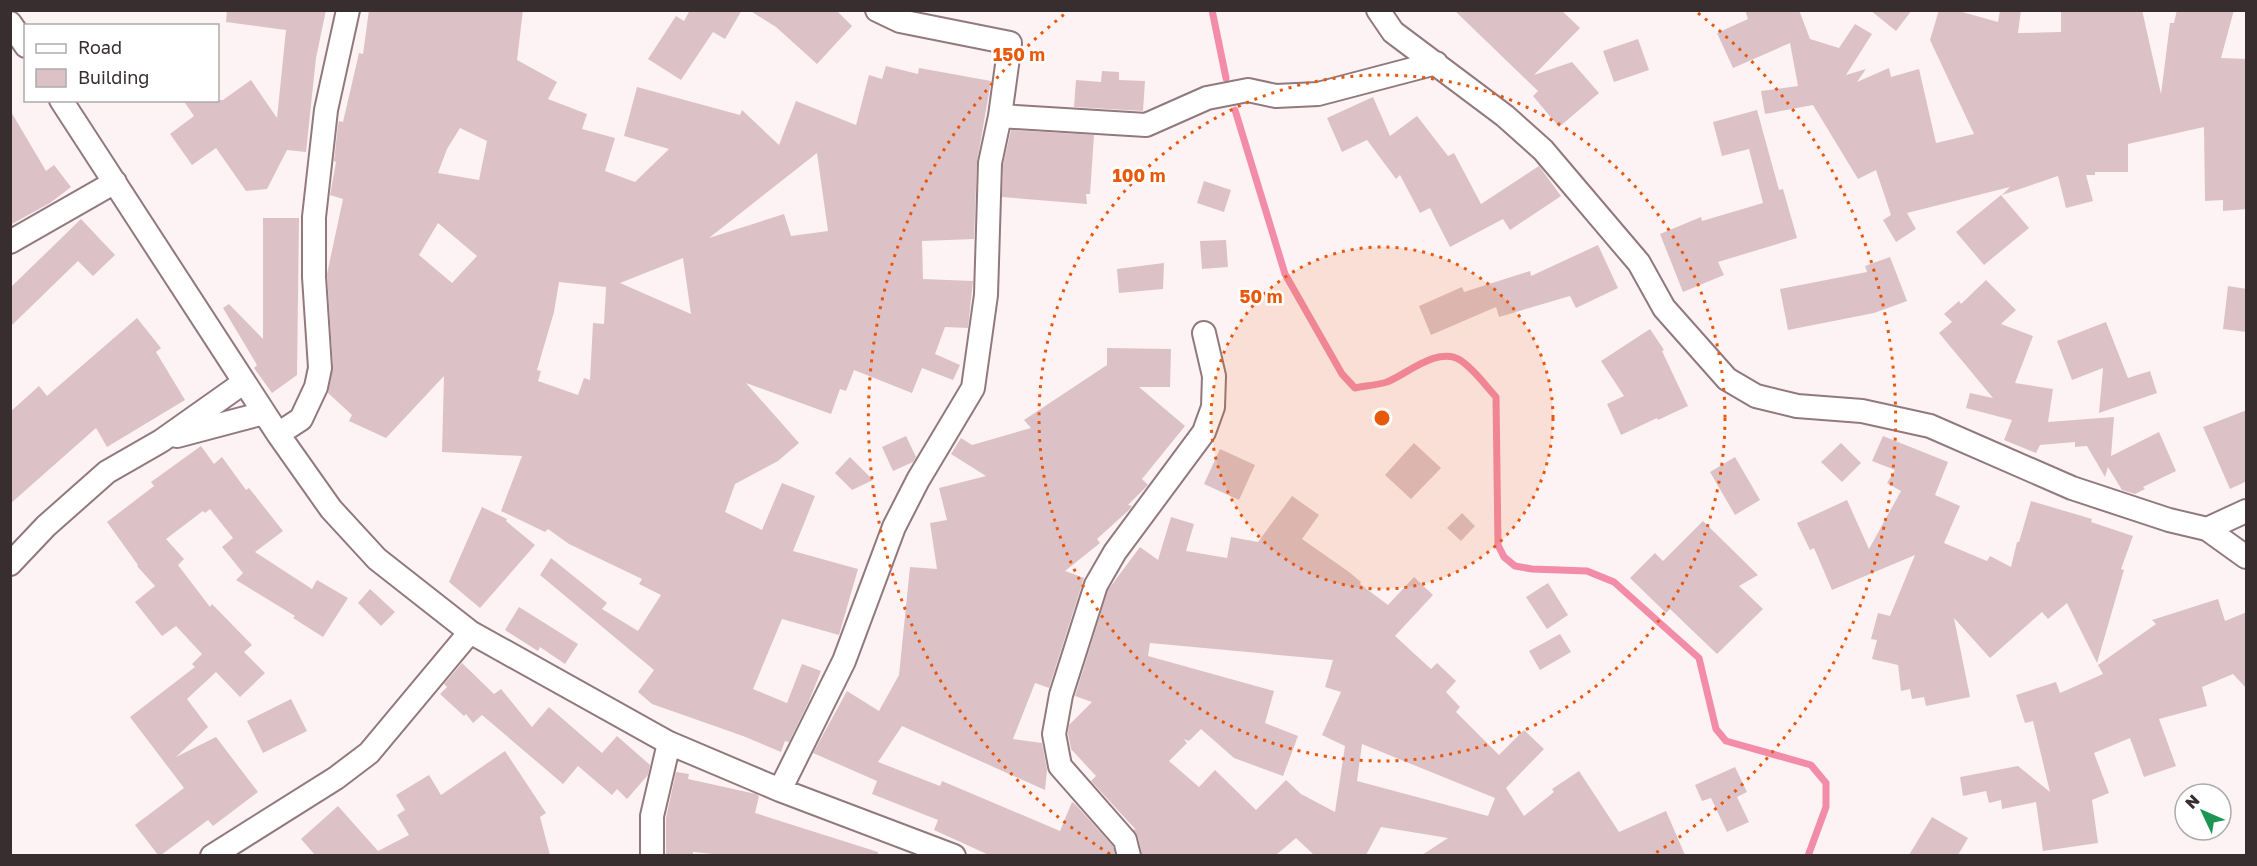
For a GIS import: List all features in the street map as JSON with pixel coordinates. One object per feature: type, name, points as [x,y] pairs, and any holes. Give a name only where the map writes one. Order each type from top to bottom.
[{"type":"street","points":[[278,434],[301,419],[316,387],[320,368],[314,277],[314,217],[326,110],[348,10]]},
{"type":"street","points":[[780,790],[844,661],[894,527],[918,480],[973,388],[986,295],[990,163],[1000,116],[1010,43],[900,21],[877,10]]},
{"type":"street","points":[[1378,10],[1393,32],[1505,116],[1543,150],[1639,263],[1664,308],[1727,379],[1756,396],[1797,406],[1862,411],[1930,426],[2072,488],[2207,530],[2247,557]]},
{"type":"street","points":[[10,23],[24,43]]},
{"type":"street","points":[[1000,116],[1146,125],[1207,98],[1248,90],[1276,96],[1318,94],[1436,63]]},
{"type":"street","points":[[62,102],[278,434],[331,509],[377,559],[470,632],[669,743],[780,790],[954,855]]},
{"type":"street","points":[[10,242],[115,182]]},
{"type":"street","points":[[1129,855],[1125,840],[1060,766],[1054,734],[1061,694],[1096,585],[1115,552],[1204,432],[1213,407],[1214,376],[1204,333]]},
{"type":"street","points":[[10,564],[46,525],[107,472],[161,441],[243,383]]},
{"type":"street","points":[[161,441],[264,413]]},
{"type":"street","points":[[2207,530],[2247,511]]},
{"type":"street","points":[[212,855],[336,778],[369,753],[470,632]]},
{"type":"street","points":[[652,855],[652,816],[669,743]]},
{"type":"building","points":[[227,10],[326,10],[316,58],[306,152],[287,150],[267,189],[246,191],[216,148],[192,165],[170,134],[194,116],[184,102],[219,102],[251,80],[277,118],[286,30],[226,22]]},
{"type":"building","points":[[369,10],[523,10],[517,60],[557,82],[548,99],[587,114],[582,129],[615,138],[605,171],[635,182],[669,149],[624,136],[637,87],[740,115],[742,110],[779,145],[796,101],[856,125],[869,75],[882,79],[886,66],[918,74],[919,68],[991,81],[977,162],[974,239],[922,241],[923,279],[973,281],[968,328],[945,327],[935,354],[960,365],[953,380],[922,368],[912,393],[854,370],[846,391],[840,389],[831,414],[746,383],[799,443],[778,461],[735,484],[725,512],[762,530],[782,483],[815,496],[793,551],[858,569],[839,635],[782,619],[753,689],[787,703],[802,664],[821,671],[789,742],[785,741],[781,752],[652,704],[638,692],[654,670],[540,575],[551,558],[607,603],[602,609],[638,631],[661,595],[639,584],[642,579],[569,544],[548,529],[545,532],[501,511],[522,456],[442,452],[444,376],[386,438],[349,421],[352,415],[328,393],[333,367],[327,274],[343,199],[330,195],[336,162],[334,161],[338,125],[339,121],[343,122],[359,53],[363,54]],"holes":[[[460,128],[487,141],[479,180],[438,173],[447,149]],[[817,153],[828,231],[791,236],[784,214],[709,238]],[[438,223],[477,256],[452,283],[419,255]],[[683,258],[691,314],[620,283]],[[559,282],[606,287],[604,324],[593,323],[590,380],[584,378],[578,395],[538,381],[541,371],[537,370],[554,312]]]},
{"type":"building","points":[[690,10],[742,10],[725,39],[713,32],[681,80],[648,59],[676,16],[684,21]]},
{"type":"building","points":[[749,10],[836,10],[852,26],[817,64],[776,27]]},
{"type":"building","points":[[1454,10],[1561,10],[1580,28],[1534,75],[1572,62],[1599,93],[1559,127],[1533,96],[1538,91]]},
{"type":"building","points":[[1745,10],[1799,10],[1810,39],[1839,48],[1855,24],[1872,34],[1846,75],[1866,69],[1857,82],[1889,68],[1891,77],[1919,69],[1936,143],[1974,134],[1930,40],[1939,10],[1955,10],[1998,22],[2000,10],[2021,10],[2018,33],[2061,32],[2061,10],[2142,10],[2161,94],[2170,23],[2174,23],[2177,10],[2234,10],[2221,58],[2247,59],[2247,209],[2223,211],[2223,200],[2205,201],[2204,127],[2128,144],[2128,172],[2095,172],[2095,175],[2086,175],[2093,201],[2066,208],[2058,176],[2002,195],[2010,187],[1907,213],[1916,229],[1896,242],[1883,220],[1891,215],[1876,170],[1858,179],[1813,105],[1765,114],[1761,91],[1798,86],[1790,43],[1733,68],[1717,33],[1748,19]]},
{"type":"building","points":[[1870,10],[1912,10],[1896,31]]},
{"type":"building","points":[[1638,39],[1649,70],[1614,82],[1603,51]]},
{"type":"building","points":[[1102,71],[1119,72],[1119,80],[1145,81],[1143,111],[1074,107],[1076,80],[1101,82]]},
{"type":"building","points":[[1373,97],[1390,136],[1417,116],[1448,156],[1454,153],[1481,204],[1539,166],[1561,196],[1510,230],[1503,219],[1450,247],[1430,208],[1420,213],[1400,175],[1396,179],[1367,140],[1342,152],[1327,118]]},
{"type":"building","points":[[10,110],[46,171],[54,165],[71,187],[50,203],[10,225]]},
{"type":"building","points":[[1757,110],[1779,190],[1783,189],[1797,238],[1718,262],[1724,275],[1683,292],[1660,234],[1701,217],[1702,221],[1763,203],[1749,149],[1722,156],[1713,122]]},
{"type":"building","points":[[1011,130],[1094,135],[1090,194],[1086,194],[1087,204],[1002,197],[1003,165]]},
{"type":"building","points":[[1204,181],[1231,190],[1224,212],[1197,203]]},
{"type":"building","points":[[2001,195],[2029,228],[1984,265],[1956,232]]},
{"type":"building","points":[[263,218],[299,218],[297,375],[272,393],[254,368],[257,365],[223,308],[229,304],[263,339]]},
{"type":"building","points":[[81,219],[115,255],[93,276],[78,261],[10,327],[10,288]]},
{"type":"building","points":[[1226,240],[1228,267],[1202,269],[1200,241]]},
{"type":"building","points":[[1598,245],[1618,288],[1576,308],[1570,296],[1499,317],[1496,307],[1431,335],[1419,306],[1462,287],[1464,292],[1530,271],[1531,276]]},
{"type":"building","points":[[1890,257],[1907,301],[1874,313],[1788,330],[1780,289],[1867,272],[1865,266]]},
{"type":"building","points":[[1164,263],[1163,289],[1119,293],[1117,269]]},
{"type":"building","points":[[1986,280],[2016,310],[2001,324],[2033,336],[2015,383],[2053,389],[2048,422],[2114,417],[2111,456],[2159,432],[2176,471],[2143,487],[2145,489],[2135,494],[2122,490],[2108,467],[2105,477],[2087,446],[2075,447],[2075,442],[2040,445],[2036,453],[2004,440],[2012,420],[1966,408],[1970,393],[1993,398],[1939,333],[1952,322],[1944,314],[1959,301],[1961,304]]},
{"type":"building","points":[[2228,286],[2247,289],[2247,332],[2223,329]]},
{"type":"building","points":[[137,318],[161,348],[156,352],[185,400],[107,447],[96,428],[10,504],[10,412],[39,386],[47,396]]},
{"type":"building","points":[[2106,322],[2128,378],[2150,371],[2157,393],[2099,413],[2103,368],[2072,380],[2057,341]]},
{"type":"building","points":[[1650,329],[1664,350],[1662,351],[1688,406],[1621,435],[1607,404],[1624,396],[1601,361]]},
{"type":"building","points":[[1107,348],[1171,349],[1170,387],[1139,387],[1185,426],[1142,479],[1148,485],[1128,505],[1132,506],[1129,510],[1097,539],[1100,543],[1065,571],[1084,578],[1049,688],[1035,683],[1013,739],[1042,743],[1047,770],[1045,790],[902,726],[878,762],[940,786],[942,781],[1060,831],[1072,802],[1113,846],[1115,855],[989,855],[934,830],[938,820],[872,794],[877,781],[813,753],[847,691],[879,711],[899,675],[910,567],[937,569],[930,523],[947,520],[939,488],[986,476],[951,454],[961,438],[972,445],[1031,428],[1024,420],[1107,365]]},
{"type":"building","points":[[2247,410],[2247,481],[2230,489],[2203,427]]},
{"type":"building","points":[[906,436],[916,457],[913,462],[893,471],[882,447]]},
{"type":"building","points":[[1883,436],[1948,462],[1935,495],[1960,506],[1944,543],[1987,561],[1990,556],[2011,567],[2031,501],[2092,519],[2091,522],[2133,536],[2121,569],[2124,570],[2097,663],[2067,603],[2048,619],[2042,612],[1990,658],[1954,618],[1970,697],[1926,706],[1924,697],[1912,699],[1910,689],[1901,691],[1898,665],[1872,659],[1877,640],[1871,639],[1878,613],[1890,616],[1915,555],[1832,590],[1814,548],[1810,550],[1797,523],[1847,500],[1869,549],[1901,491],[1887,483],[1895,470],[1872,461]]},
{"type":"building","points":[[1414,443],[1441,468],[1411,499],[1385,475]]},
{"type":"building","points":[[1841,443],[1861,463],[1842,482],[1821,462]]},
{"type":"building","points":[[201,446],[214,464],[222,457],[246,490],[249,488],[283,531],[255,552],[312,589],[317,580],[348,598],[323,637],[293,618],[295,616],[236,580],[243,573],[222,547],[233,538],[210,509],[205,513],[203,511],[166,539],[184,559],[178,565],[210,607],[212,604],[252,645],[244,652],[265,673],[240,697],[216,672],[187,699],[208,727],[176,757],[216,737],[258,792],[213,826],[208,820],[158,855],[135,825],[184,788],[130,717],[195,667],[192,664],[202,654],[176,626],[162,636],[135,602],[155,586],[137,566],[107,522],[154,486],[151,482]]},
{"type":"building","points":[[1220,449],[1255,465],[1239,500],[1204,484]]},
{"type":"building","points":[[850,457],[873,480],[852,490],[835,473]]},
{"type":"building","points":[[1735,457],[1760,500],[1735,515],[1710,472]]},
{"type":"building","points":[[1292,496],[1319,515],[1302,539],[1349,572],[1361,582],[1360,584],[1388,605],[1414,577],[1433,595],[1395,636],[1431,669],[1437,663],[1456,681],[1446,692],[1460,707],[1456,712],[1499,755],[1524,730],[1544,749],[1506,788],[1524,816],[1554,792],[1552,789],[1579,771],[1619,832],[1666,811],[1685,855],[1422,855],[1448,838],[1381,827],[1366,855],[1314,855],[1296,838],[1276,855],[1142,855],[1138,837],[1133,829],[1136,830],[1091,781],[1096,776],[1071,749],[1068,734],[1069,725],[1092,702],[1075,696],[1108,590],[1140,547],[1158,560],[1171,517],[1194,524],[1186,551],[1227,558],[1231,537],[1258,542]],"holes":[[[1150,643],[1333,660],[1325,687],[1341,692],[1322,735],[1345,746],[1335,812],[1301,794],[1286,780],[1256,810],[1215,770],[1199,787],[1169,761],[1187,743],[1184,739],[1189,741],[1201,729],[1234,758],[1283,776],[1298,736],[1265,723],[1274,691],[1148,656]],[[1362,744],[1495,798],[1488,816],[1357,781]]]},
{"type":"building","points":[[482,507],[507,519],[506,521],[535,545],[480,608],[449,582]]},
{"type":"building","points":[[1462,513],[1475,526],[1461,541],[1447,528]]},
{"type":"building","points":[[1703,521],[1758,575],[1739,586],[1763,609],[1717,654],[1670,609],[1666,613],[1630,578],[1655,553],[1663,561]]},
{"type":"building","points":[[1548,583],[1568,615],[1547,629],[1526,597]]},
{"type":"building","points":[[370,589],[395,612],[381,626],[358,603]]},
{"type":"building","points":[[2218,599],[2225,621],[2247,612],[2247,689],[2233,674],[2202,687],[2207,706],[2159,719],[2176,766],[2144,777],[2130,738],[2094,753],[2109,793],[2092,800],[2098,843],[2043,851],[2036,802],[2002,809],[2001,800],[1989,803],[1986,791],[1963,796],[1960,777],[2018,766],[2050,792],[2033,721],[2025,723],[2016,695],[2056,682],[2060,693],[2103,674],[2098,665],[2156,624],[2152,620]]},
{"type":"building","points":[[519,607],[578,644],[565,664],[540,647],[538,651],[505,630]]},
{"type":"building","points":[[1560,634],[1571,652],[1540,670],[1529,651]]},
{"type":"building","points":[[462,663],[494,694],[501,689],[532,727],[549,707],[602,753],[617,736],[650,765],[648,775],[627,799],[617,789],[612,795],[578,766],[563,784],[482,715],[473,723],[466,714],[464,716],[440,694],[447,687],[444,684]]},
{"type":"building","points":[[291,699],[307,731],[263,753],[247,721]]},
{"type":"building","points":[[505,751],[546,813],[540,817],[550,855],[315,855],[301,839],[338,806],[378,851],[409,835],[397,815],[405,810],[396,795],[429,775],[441,795]]},
{"type":"building","points":[[1735,767],[1747,792],[1737,797],[1749,822],[1727,832],[1711,798],[1702,801],[1695,785]]},
{"type":"building","points":[[676,772],[689,774],[688,779],[756,794],[759,796],[755,813],[878,852],[878,855],[724,855],[693,852],[693,855],[666,855],[666,818]]},
{"type":"building","points":[[1932,817],[1968,838],[1958,855],[1909,855]]},
{"type":"waterway","points":[[1212,10],[1226,78]]},
{"type":"waterway","points":[[1235,110],[1285,274],[1342,374],[1355,388],[1375,385],[1387,382],[1442,356],[1460,360],[1475,372],[1496,397],[1498,545],[1504,557],[1515,566],[1532,569],[1587,571],[1614,582],[1699,658],[1716,729],[1726,741],[1811,765],[1826,783],[1826,807],[1808,856]]}]
